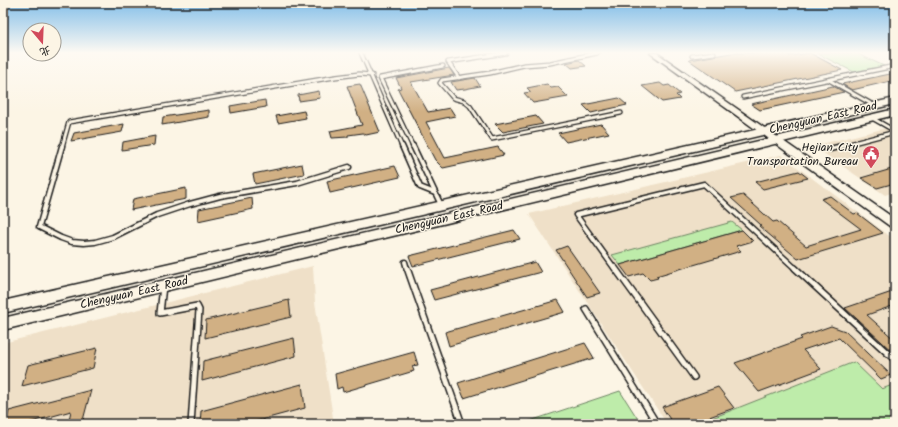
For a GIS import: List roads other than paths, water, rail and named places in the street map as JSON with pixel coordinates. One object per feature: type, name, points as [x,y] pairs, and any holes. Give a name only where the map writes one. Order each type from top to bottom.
[{"type":"main road","name":"Chengyuan East Road","points":[[3,324],[164,286],[774,135],[895,101]]},
{"type":"main road","name":"Chengyuan East Road","points":[[3,306],[441,206],[774,135],[872,118],[895,112]]},
{"type":"street","points":[[683,73],[895,216]]},
{"type":"street","points":[[689,73],[895,224]]},
{"type":"lane","points":[[399,73],[380,76],[380,78],[441,206]]},
{"type":"lane","points":[[456,73],[459,78]]},
{"type":"lane","points":[[490,73],[442,80],[440,82],[453,98],[470,106],[492,139],[621,113]]},
{"type":"lane","points":[[743,97],[862,73]]},
{"type":"lane","points":[[349,167],[310,180],[231,193],[193,203],[160,214],[124,233],[100,240],[83,243],[66,241],[39,227],[69,122],[359,74],[372,75],[420,187],[435,194]]},
{"type":"lane","points":[[829,80],[876,106]]},
{"type":"lane","points":[[872,118],[895,132]]},
{"type":"lane","points":[[830,148],[895,132]]},
{"type":"lane","points":[[694,377],[576,216],[704,184],[895,360]]},
{"type":"lane","points":[[405,262],[462,424]]},
{"type":"lane","points":[[164,286],[160,313],[191,306],[197,306],[199,310],[191,424]]},
{"type":"lane","points":[[586,309],[657,424]]},
{"type":"place","name":"Hejian City Transportation Bureau","points":[[871,169]]}]
